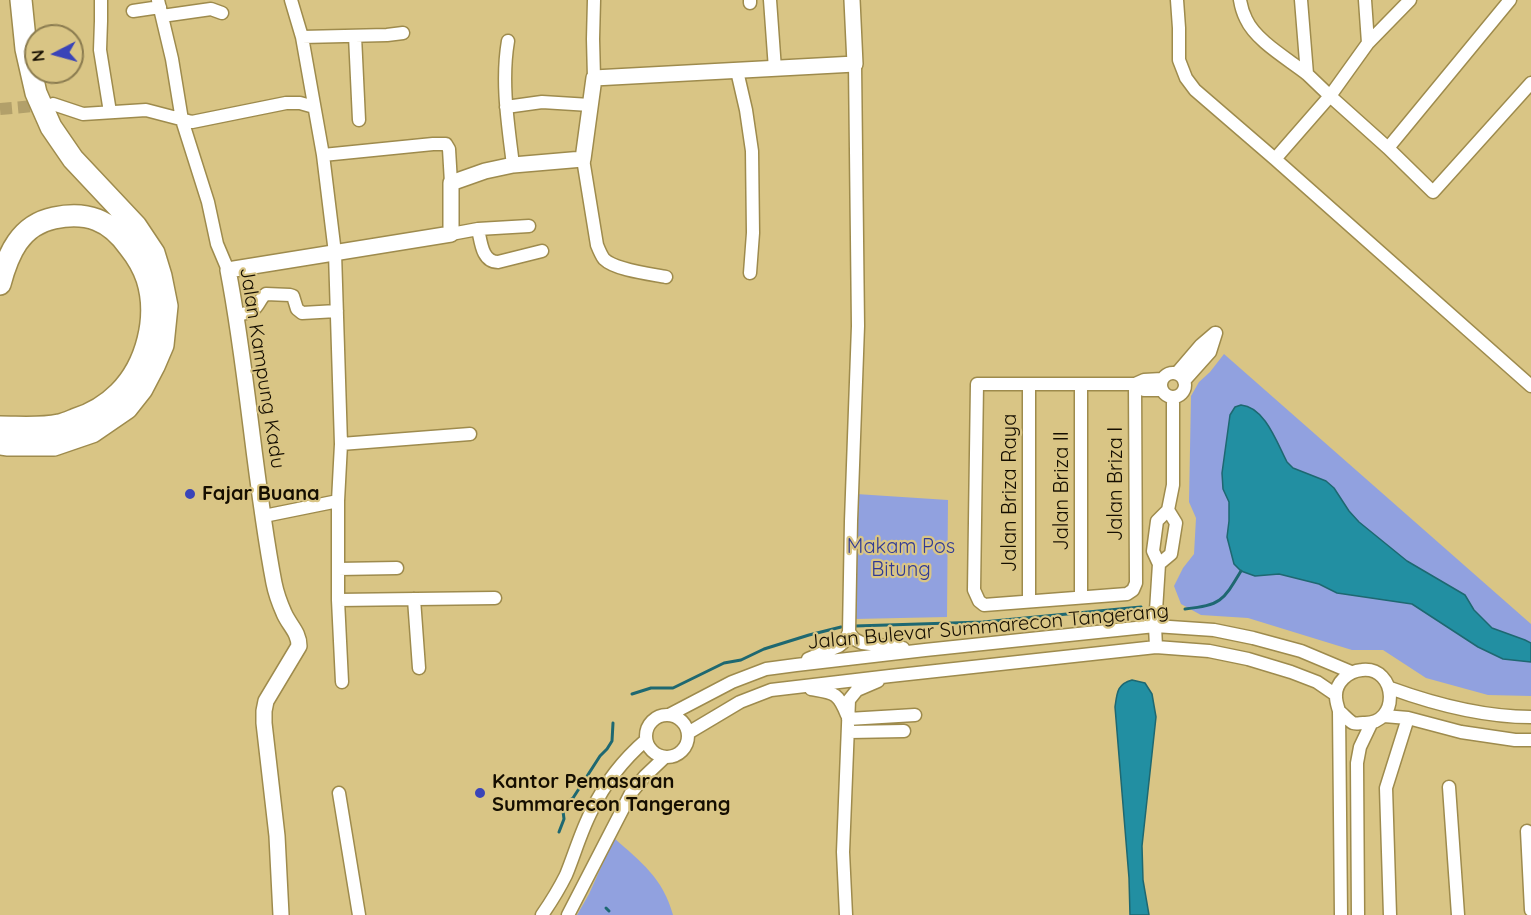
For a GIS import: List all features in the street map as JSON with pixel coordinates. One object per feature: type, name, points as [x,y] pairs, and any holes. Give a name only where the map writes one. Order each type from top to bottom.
[{"type":"highway","points":[[0,444],[54,445],[93,432],[127,408],[142,389],[163,345],[167,306],[154,253],[136,226],[73,159],[51,127],[33,82],[26,49],[21,0]]},
{"type":"highway","points":[[0,284],[15,243],[34,226],[68,215],[89,216],[104,222],[121,236],[138,259],[147,279],[151,321],[148,342],[140,366],[119,394],[93,413],[61,425],[39,428],[0,427]]},
{"type":"street","points":[[101,0],[100,50],[110,112]]},
{"type":"street","points":[[291,0],[302,37],[323,155],[335,253],[341,444],[338,501],[338,600],[342,682]]},
{"type":"street","points":[[594,0],[594,78],[583,159],[597,245],[607,261],[625,268],[666,276]]},
{"type":"street","points":[[770,0],[775,69]]},
{"type":"street","points":[[796,665],[839,646],[845,641],[849,632],[858,326],[855,64],[852,0]]},
{"type":"street","points":[[1177,0],[1179,60],[1186,78],[1195,90],[1531,386]]},
{"type":"street","points":[[1240,0],[1246,19],[1264,41],[1307,74],[1433,192],[1531,83]]},
{"type":"street","points":[[1302,0],[1307,74]]},
{"type":"street","points":[[1365,0],[1368,43]]},
{"type":"street","points":[[1275,159],[1330,96],[1368,43],[1410,0]]},
{"type":"street","points":[[1388,148],[1510,0]]},
{"type":"street","points":[[133,11],[160,8],[211,9],[222,13]]},
{"type":"street","name":"Jalan Kampung Kadu","points":[[160,8],[172,59],[182,120],[208,202],[217,244],[228,270],[237,315],[274,585],[285,615],[299,640],[296,650],[266,701],[264,711],[277,836],[280,915]]},
{"type":"street","points":[[302,37],[403,33]]},
{"type":"street","points":[[355,36],[359,120]]},
{"type":"street","points":[[508,41],[505,58],[506,107],[513,165]]},
{"type":"street","points":[[594,78],[855,64]]},
{"type":"street","points":[[737,71],[752,151],[753,233],[750,273]]},
{"type":"street","points":[[52,104],[84,114],[146,110],[192,122],[300,102],[314,107]]},
{"type":"street","points":[[506,107],[542,102],[590,105]]},
{"type":"street","points":[[323,155],[446,144],[449,149],[452,234]]},
{"type":"street","points":[[450,183],[485,171],[513,165],[583,159]]},
{"type":"street","points":[[228,270],[478,229],[529,226]]},
{"type":"street","points":[[478,229],[485,255],[489,261],[498,262],[542,251]]},
{"type":"street","points":[[237,315],[251,312],[266,294],[290,295],[295,299],[299,312],[302,313],[337,311]]},
{"type":"street","points":[[1171,373],[1180,377],[1185,387],[1179,396],[1173,398],[1164,394],[1162,384],[1166,374],[1171,373]]},
{"type":"street","points":[[1082,597],[984,605],[979,601],[974,590],[977,384],[1134,384],[1144,390],[1162,384]]},
{"type":"street","name":"Jalan Briza Raya","points":[[1029,384],[1029,601]]},
{"type":"street","name":"Jalan Briza II","points":[[1081,384],[1082,597]]},
{"type":"street","name":"Jalan Briza I","points":[[1082,597],[1126,594],[1133,590],[1136,583],[1134,384]]},
{"type":"street","points":[[1156,647],[1159,564],[1153,551],[1157,521],[1168,510],[1173,485],[1173,398]]},
{"type":"street","points":[[341,444],[470,434]]},
{"type":"street","points":[[264,516],[338,501]]},
{"type":"street","points":[[1159,564],[1171,554],[1176,523],[1168,510]]},
{"type":"street","points":[[338,569],[397,568]]},
{"type":"street","points":[[338,600],[495,598]]},
{"type":"street","points":[[414,599],[419,668]]},
{"type":"street","name":"Jalan Bulevar Summarecon Tangerang","points":[[542,915],[566,874],[592,809],[611,778],[633,751],[646,740],[649,724],[658,717],[669,715],[732,682],[766,669],[1155,626],[1214,630],[1253,638],[1301,651],[1351,672],[1365,669],[1378,673],[1388,683],[1389,688],[1414,697],[1465,710],[1531,717]]},
{"type":"street","points":[[849,632],[855,639],[862,642],[925,650]]},
{"type":"street","name":"Jalan Bulevar Summarecon Tangerang","points":[[568,915],[631,793],[645,776],[664,757],[675,755],[684,748],[688,733],[740,702],[771,690],[1156,647],[1209,651],[1248,659],[1317,682],[1335,695]]},
{"type":"street","points":[[1341,915],[1339,711],[1335,695],[1340,681],[1351,672]]},
{"type":"street","points":[[846,915],[843,852],[849,700],[857,690],[890,676]]},
{"type":"street","points":[[796,686],[830,692],[837,696],[842,701],[849,725]]},
{"type":"street","points":[[1358,915],[1357,762],[1360,747],[1371,724],[1384,716],[1390,703],[1389,688]]},
{"type":"street","points":[[1339,711],[1353,723],[1371,724]]},
{"type":"street","points":[[669,715],[683,722],[688,733]]},
{"type":"street","points":[[849,725],[915,715]]},
{"type":"street","points":[[1384,716],[1408,718],[1461,732],[1515,740],[1531,740]]},
{"type":"street","points":[[1390,915],[1386,788],[1408,718]]},
{"type":"street","points":[[849,725],[904,731]]},
{"type":"street","points":[[646,740],[650,750],[664,757]]},
{"type":"street","points":[[1449,787],[1458,915]]},
{"type":"street","points":[[339,793],[359,915]]},
{"type":"street","points":[[1527,831],[1531,910]]},
{"type":"street","points":[[1340,874],[1358,874]]},
{"type":"green space","points":[[1224,354],[1531,624],[1531,696],[1488,695],[1426,678],[1383,650],[1352,650],[1248,618],[1201,615],[1181,604],[1174,586],[1183,568],[1194,554],[1196,518],[1189,502],[1191,396],[1199,382]]},
{"type":"green space","name":"Makam Pos Bitung","points":[[856,494],[948,500],[947,617],[854,619]]},
{"type":"green space","points":[[614,838],[642,863],[657,881],[669,902],[673,915],[577,915]]},
{"type":"shaded area","points":[[1241,405],[1257,412],[1263,419],[1287,462],[1293,468],[1326,481],[1334,488],[1359,522],[1407,561],[1465,595],[1474,610],[1492,628],[1531,643],[1531,662],[1503,659],[1478,647],[1412,604],[1337,593],[1319,584],[1279,574],[1255,576],[1241,571],[1234,564],[1227,537],[1229,502],[1223,489],[1222,473],[1230,415],[1235,407]]},
{"type":"shaded area","points":[[1132,680],[1145,683],[1152,694],[1156,717],[1142,846],[1143,880],[1149,915],[1130,915],[1115,707],[1117,693],[1123,684]]},
{"type":"waterway","points":[[1185,609],[1206,606],[1220,600],[1241,571]]},
{"type":"waterway","points":[[1130,612],[1130,608],[1141,607]]},
{"type":"waterway","points":[[855,626],[983,622],[1130,608]]},
{"type":"waterway","points":[[632,694],[651,688],[673,688],[724,663],[741,660],[764,649],[841,627]]},
{"type":"waterway","points":[[559,832],[564,819],[565,804],[573,798],[612,741],[613,723]]},
{"type":"waterway","points":[[606,908],[609,911]]},
{"type":"tunnel","points":[[0,109],[45,105]]},
{"type":"place","name":"Fajar Buana","points":[[190,494]]},
{"type":"place","name":"Kantor Pemasaran Summarecon Tangerang","points":[[480,793]]}]
